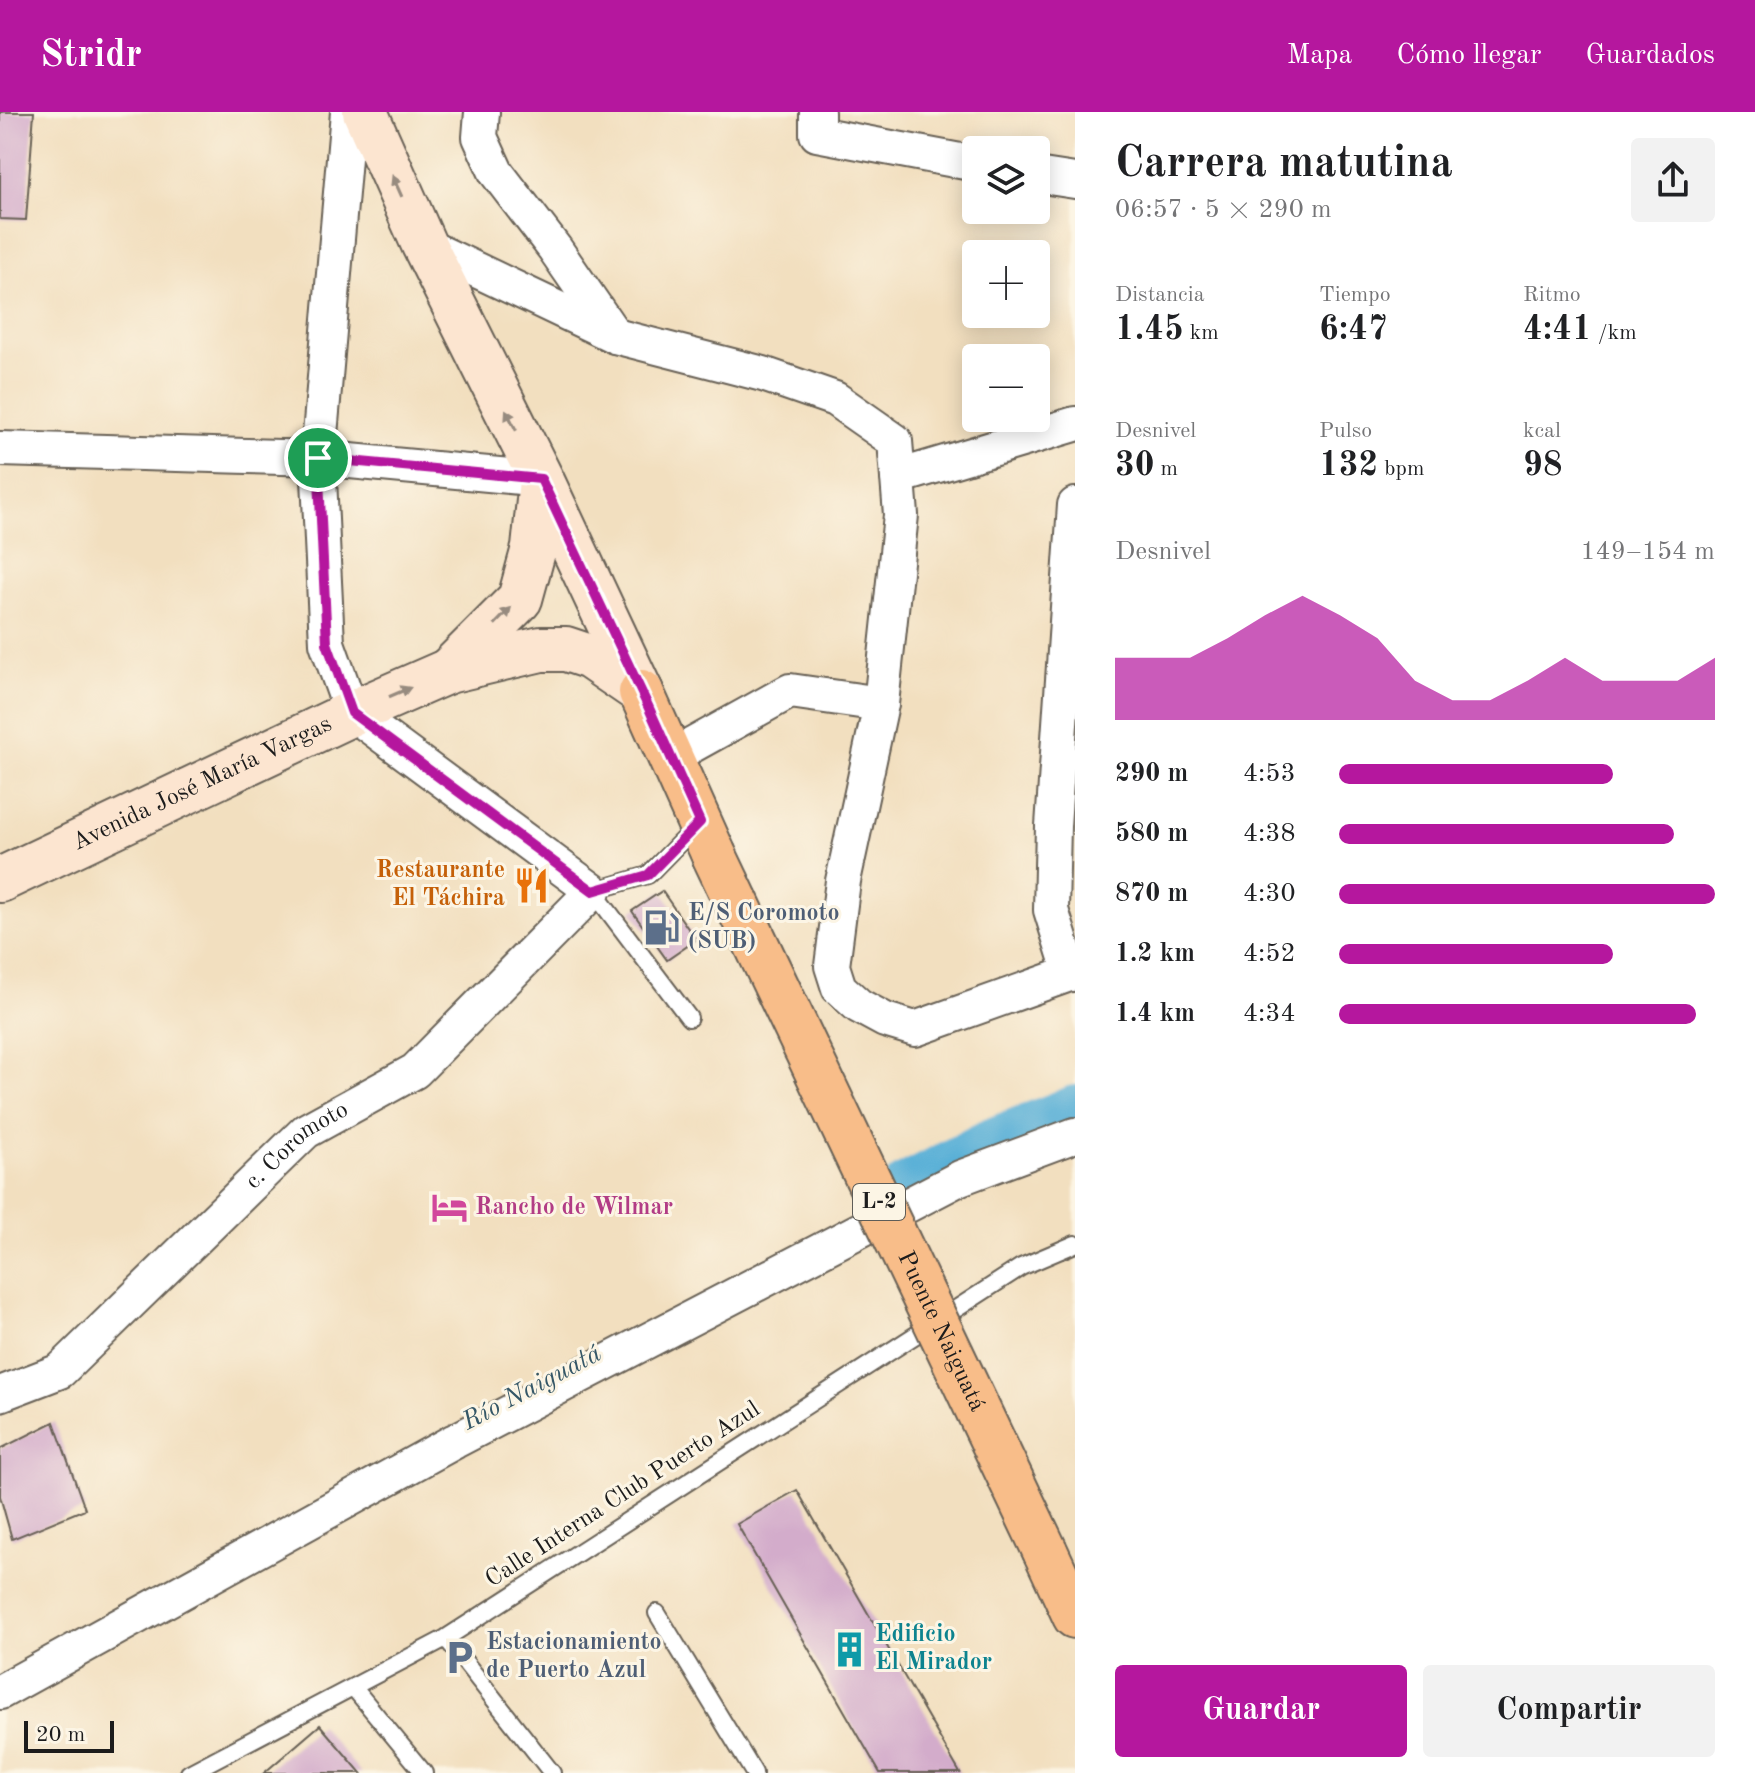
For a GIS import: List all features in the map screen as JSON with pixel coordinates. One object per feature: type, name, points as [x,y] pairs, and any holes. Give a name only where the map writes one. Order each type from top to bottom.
[{"type":"main road","name":"L-2","points":[[365,112],[424,245],[541,479],[706,837]]},
{"type":"main road","name":"Avenida José María Vargas","points":[[448,671],[520,599],[534,548],[541,479]]},
{"type":"main road","name":"Avenida José María Vargas","points":[[0,880],[352,713],[448,671],[541,649],[566,649],[590,657],[641,692]]},
{"type":"main road","name":"Puente Naiguatá","points":[[706,837],[1075,1616]]},
{"type":"street","points":[[348,112],[318,458],[327,643],[352,713],[593,891]]},
{"type":"street","points":[[482,112],[480,137],[496,172],[555,249],[615,336]]},
{"type":"street","points":[[817,112],[817,134],[962,161]]},
{"type":"street","points":[[1050,177],[1075,181]]},
{"type":"street","points":[[424,245],[615,336],[763,374],[835,399],[895,441],[901,515],[881,704],[843,881],[832,966],[839,988],[859,1006],[885,1020],[915,1029],[1073,973],[1051,910],[1053,826],[1075,505]]},
{"type":"street","points":[[898,477],[1072,434]]},
{"type":"street","points":[[0,449],[318,458],[541,479]]},
{"type":"street","points":[[671,757],[790,691],[881,704]]},
{"type":"street","name":"c. Coromoto","points":[[0,1394],[60,1371],[306,1131],[415,1071],[593,891]]},
{"type":"street","points":[[0,1692],[455,1441],[946,1186],[1075,1135]]},
{"type":"lane","points":[[689,1018],[593,891],[648,875],[706,837]]},
{"type":"lane","name":"Calle Interna Club Puerto Azul","points":[[189,1773],[446,1638],[1021,1267],[1075,1244]]},
{"type":"lane","points":[[657,1613],[754,1773]]},
{"type":"lane","points":[[446,1638],[552,1773]]},
{"type":"lane","points":[[353,1687],[424,1773]]},
{"type":"building","points":[[0,112],[34,112],[26,220],[0,219]]},
{"type":"building","points":[[662,891],[696,940],[667,960],[632,911]]},
{"type":"building","points":[[54,1422],[85,1509],[12,1539],[0,1496],[0,1449]]},
{"type":"building","name":"Edificio El Mirador","points":[[797,1490],[960,1773],[880,1773],[737,1524]]},
{"type":"building","points":[[320,1725],[361,1773],[264,1773]]},
{"type":"waterway","name":"Río Naiguatá","points":[[909,1189],[992,1145],[1075,1112]]},
{"type":"place","name":"Restaurante El Táchira","points":[[531,885]]},
{"type":"place","name":"E/S Coromoto (SUB)","points":[[662,928]]},
{"type":"place","name":"Rancho de Wilmar","points":[[449,1208]]},
{"type":"place","name":"Edificio El Mirador","points":[[849,1649]]},
{"type":"place","name":"Estacionamiento de Puerto Azul","points":[[460,1657]]},
{"type":"route","points":[[318,458],[541,479],[700,822],[648,875],[593,891],[352,713],[327,643],[318,458]]}]
